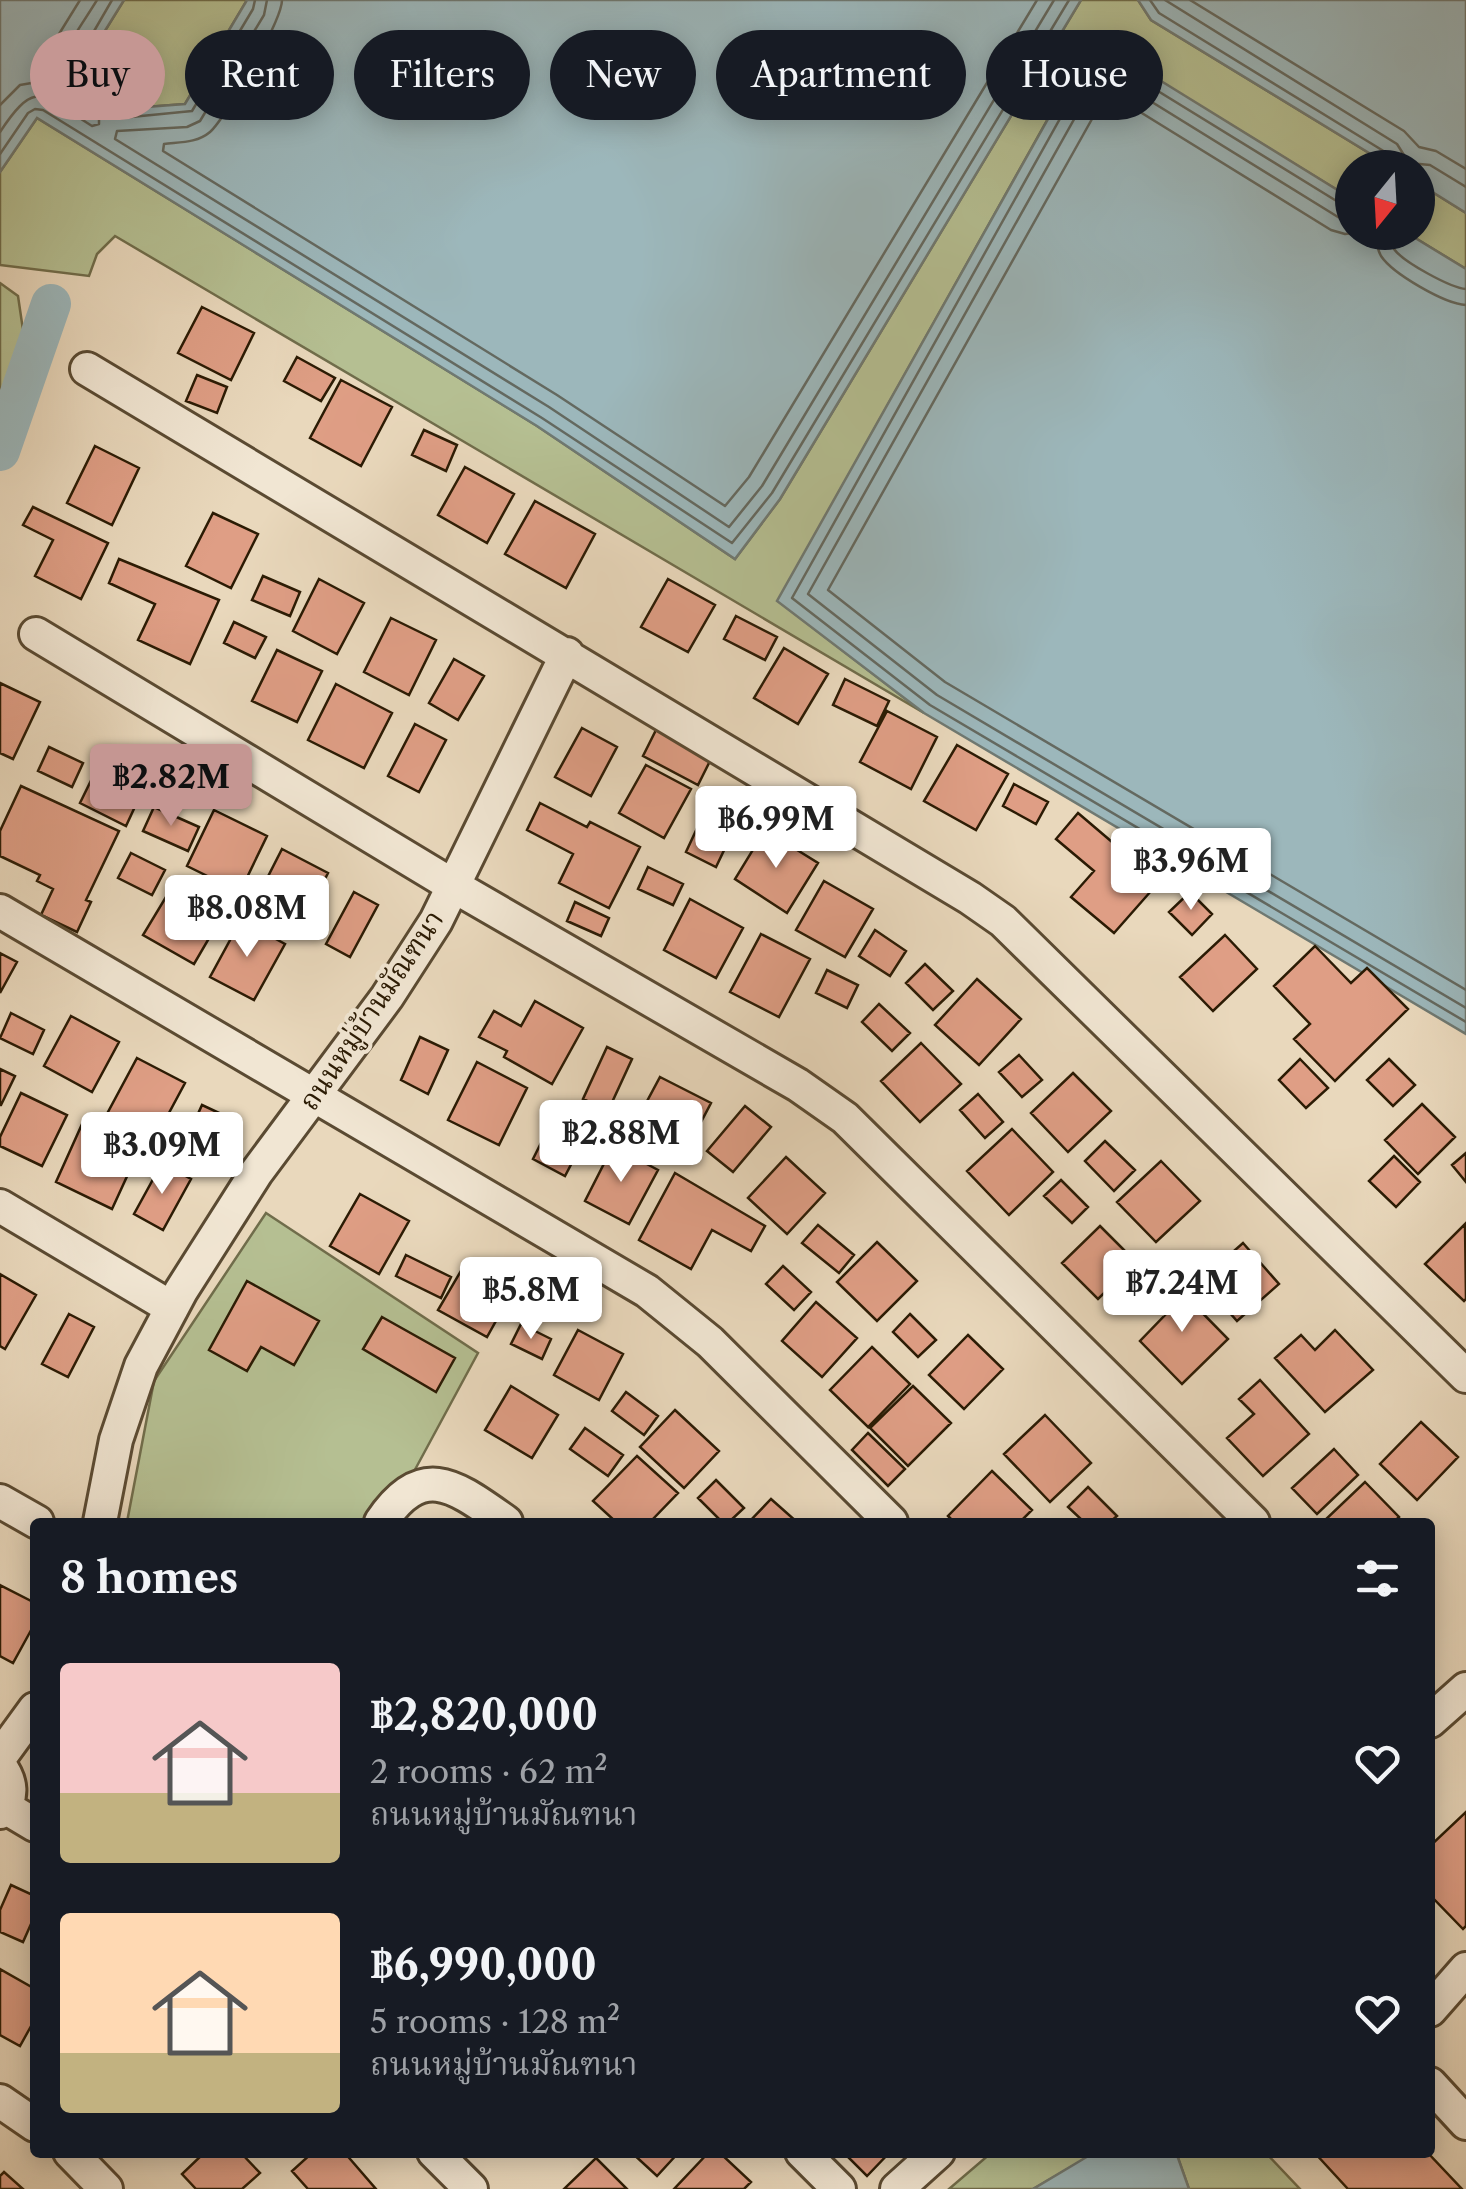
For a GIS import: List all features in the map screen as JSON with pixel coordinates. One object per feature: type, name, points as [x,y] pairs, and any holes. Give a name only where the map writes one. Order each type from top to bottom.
[{"type":"street","points":[[87,369],[568,654],[1003,921],[1466,1376]]},
{"type":"street","points":[[36,634],[452,885],[798,1085],[845,1118],[1249,1518]]},
{"type":"street","name":"ถนนหมู่บ้านมัณฑนา","points":[[101,1518],[116,1440],[142,1366],[172,1308],[256,1173],[387,997],[436,921],[568,654]]},
{"type":"street","points":[[0,910],[617,1273],[680,1316],[887,1518]]},
{"type":"street","points":[[0,1206],[172,1308]]},
{"type":"street","points":[[384,1518],[409,1490],[430,1484],[450,1487],[500,1518]]},
{"type":"street","points":[[0,1501],[30,1518]]},
{"type":"street","points":[[1435,1710],[1466,1689]]},
{"type":"street","points":[[0,1757],[30,1717]]},
{"type":"street","points":[[0,1766],[10,1793],[2,1809],[30,1823]]},
{"type":"street","points":[[1435,2004],[1466,1969]]},
{"type":"street","points":[[1435,2089],[1466,2123]]},
{"type":"street","points":[[0,2101],[30,2122]]},
{"type":"street","points":[[76,2158],[106,2189]]},
{"type":"street","points":[[440,2158],[471,2189]]},
{"type":"street","points":[[808,2158],[839,2189]]},
{"type":"street","points":[[897,2189],[931,2158]]},
{"type":"green space","points":[[124,0],[247,0],[229,30],[185,30],[185,104],[165,106],[165,30],[105,30]]},
{"type":"green space","points":[[1081,0],[1138,0],[1151,20],[1364,150],[1335,150],[1335,189],[1163,83],[1163,30],[1063,30]]},
{"type":"green space","points":[[36,120],[40,120],[537,426],[735,559],[780,499],[1009,120],[1047,120],[778,601],[924,713],[115,236],[97,254],[89,276],[0,265],[0,172]]},
{"type":"green space","points":[[1435,194],[1466,213],[1466,269],[1435,250]]},
{"type":"green space","points":[[0,283],[18,296],[23,330],[0,402]]},
{"type":"green space","points":[[266,1213],[478,1353],[411,1477],[366,1518],[128,1518],[154,1381]]},
{"type":"green space","points":[[985,2158],[1086,2158],[1033,2189],[949,2189]]},
{"type":"green space","points":[[1178,2158],[1271,2158],[1300,2189],[1189,2189]]},
{"type":"water","points":[[0,0],[124,0],[105,30],[30,30],[30,120],[36,120],[0,172]]},
{"type":"water","points":[[247,0],[1081,0],[1063,30],[986,30],[986,120],[1009,120],[780,499],[735,559],[537,426],[40,120],[165,120],[165,106],[185,104],[185,120],[334,120],[334,30],[229,30]]},
{"type":"water","points":[[1138,0],[1466,0],[1466,213],[1435,194],[1435,150],[1364,150],[1151,20]]},
{"type":"water","points":[[1163,82],[1335,188],[1335,250],[1435,250],[1466,269],[1466,1034],[924,713],[777,601],[1047,120],[1163,120]]},
{"type":"water","points":[[1085,2158],[1178,2158],[1189,2189],[1033,2189]]},
{"type":"building","points":[[202,307],[254,333],[231,380],[178,353]]},
{"type":"building","points":[[297,357],[335,378],[321,401],[284,381]]},
{"type":"building","points":[[197,375],[227,387],[217,413],[186,401]]},
{"type":"building","points":[[341,380],[392,407],[361,466],[310,438]]},
{"type":"building","points":[[424,430],[457,445],[446,471],[412,455]]},
{"type":"building","points":[[95,446],[139,468],[112,525],[67,503]]},
{"type":"building","points":[[465,467],[514,494],[487,543],[438,515]]},
{"type":"building","points":[[535,501],[595,534],[566,588],[505,554]]},
{"type":"building","points":[[33,507],[108,543],[81,599],[35,576],[53,540],[23,525]]},
{"type":"building","points":[[213,513],[258,534],[231,588],[186,566]]},
{"type":"building","points":[[119,559],[219,600],[190,664],[138,640],[155,604],[109,583]]},
{"type":"building","points":[[263,576],[300,592],[290,616],[252,600]]},
{"type":"building","points":[[319,579],[364,603],[337,654],[293,631]]},
{"type":"building","points":[[668,579],[715,605],[688,652],[641,627]]},
{"type":"building","points":[[736,616],[777,637],[765,660],[724,639]]},
{"type":"building","points":[[391,618],[436,640],[409,695],[364,672]]},
{"type":"building","points":[[234,622],[266,637],[255,658],[224,643]]},
{"type":"building","points":[[784,648],[828,674],[798,724],[754,698]]},
{"type":"building","points":[[277,650],[322,671],[297,722],[252,701]]},
{"type":"building","points":[[454,659],[484,676],[458,720],[429,703]]},
{"type":"building","points":[[845,679],[889,701],[877,726],[833,705]]},
{"type":"building","points":[[0,683],[40,702],[13,759],[0,753]]},
{"type":"building","points":[[336,684],[392,713],[364,768],[308,740]]},
{"type":"building","points":[[887,711],[937,737],[911,789],[860,762]]},
{"type":"building","points":[[415,724],[446,740],[419,792],[388,776]]},
{"type":"building","points":[[582,728],[617,747],[591,796],[555,777]]},
{"type":"building","points":[[656,730],[711,759],[698,785],[643,756]]},
{"type":"building","points":[[957,745],[1008,774],[976,830],[924,801]]},
{"type":"building","points":[[49,747],[83,763],[72,787],[38,771]]},
{"type":"building","points":[[106,750],[151,772],[126,826],[80,803]]},
{"type":"building","points":[[646,765],[691,789],[664,838],[619,813]]},
{"type":"building","points":[[1014,784],[1048,802],[1036,824],[1003,806]]},
{"type":"building","points":[[21,786],[119,831],[86,900],[91,902],[77,932],[41,915],[53,889],[37,881],[40,875],[0,856],[0,831]]},
{"type":"building","points":[[540,803],[587,827],[590,822],[640,847],[609,908],[559,883],[573,854],[527,830]]},
{"type":"building","points":[[154,807],[199,827],[188,851],[143,831]]},
{"type":"building","points":[[707,807],[738,821],[716,867],[686,852]]},
{"type":"building","points":[[214,810],[267,836],[240,892],[187,866]]},
{"type":"building","points":[[1078,813],[1159,882],[1114,933],[1071,897],[1094,871],[1056,839]]},
{"type":"building","points":[[765,830],[818,863],[787,913],[735,879]]},
{"type":"building","points":[[282,849],[328,873],[301,926],[255,902]]},
{"type":"building","points":[[131,853],[165,870],[152,895],[118,878]]},
{"type":"building","points":[[648,867],[683,884],[673,905],[638,889]]},
{"type":"building","points":[[824,881],[873,909],[845,957],[796,930]]},
{"type":"building","points":[[172,887],[222,916],[194,964],[143,935]]},
{"type":"building","points":[[354,892],[378,905],[350,957],[326,944]]},
{"type":"building","points":[[1190,892],[1212,914],[1192,935],[1169,912]]},
{"type":"building","points":[[690,899],[743,928],[716,978],[664,950]]},
{"type":"building","points":[[575,902],[609,918],[601,936],[567,921]]},
{"type":"building","points":[[241,920],[285,944],[254,1000],[210,977]]},
{"type":"building","points":[[875,930],[906,951],[890,976],[859,956]]},
{"type":"building","points":[[761,934],[810,959],[779,1017],[730,992]]},
{"type":"building","points":[[1225,935],[1257,969],[1213,1011],[1180,977]]},
{"type":"building","points":[[1315,946],[1351,983],[1367,968],[1408,1009],[1335,1081],[1294,1039],[1310,1024],[1274,986]]},
{"type":"building","points":[[0,953],[17,962],[0,993]]},
{"type":"building","points":[[925,964],[953,991],[933,1010],[906,983]]},
{"type":"building","points":[[827,970],[858,985],[847,1008],[816,993]]},
{"type":"building","points":[[977,979],[1021,1019],[979,1065],[935,1025]]},
{"type":"building","points":[[535,1001],[583,1028],[552,1084],[504,1057],[507,1051],[479,1037],[494,1011],[521,1026]]},
{"type":"building","points":[[879,1004],[910,1033],[892,1051],[862,1022]]},
{"type":"building","points":[[11,1013],[44,1030],[33,1054],[0,1038]]},
{"type":"building","points":[[71,1016],[119,1042],[92,1092],[44,1066]]},
{"type":"building","points":[[420,1037],[448,1050],[428,1094],[401,1080]]},
{"type":"building","points":[[921,1043],[961,1084],[920,1122],[881,1081]]},
{"type":"building","points":[[607,1047],[632,1059],[608,1111],[583,1099]]},
{"type":"building","points":[[1019,1055],[1042,1080],[1022,1097],[999,1072]]},
{"type":"building","points":[[137,1058],[185,1083],[156,1137],[108,1112]]},
{"type":"building","points":[[1300,1059],[1328,1088],[1306,1108],[1279,1080]]},
{"type":"building","points":[[1389,1059],[1415,1085],[1393,1106],[1367,1080]]},
{"type":"building","points":[[477,1062],[527,1088],[499,1145],[448,1120]]},
{"type":"building","points":[[0,1069],[15,1076],[1,1105],[0,1105]]},
{"type":"building","points":[[1073,1073],[1111,1111],[1068,1152],[1031,1113]]},
{"type":"building","points":[[660,1077],[711,1103],[681,1160],[630,1133]]},
{"type":"building","points":[[21,1093],[67,1115],[42,1166],[0,1146],[0,1137]]},
{"type":"building","points":[[978,1094],[1003,1122],[985,1138],[960,1110]]},
{"type":"building","points":[[1422,1104],[1455,1137],[1418,1174],[1385,1140]]},
{"type":"building","points":[[202,1105],[228,1117],[207,1161],[182,1149]]},
{"type":"building","points":[[745,1106],[771,1127],[733,1172],[707,1151]]},
{"type":"building","points":[[555,1115],[588,1132],[565,1176],[533,1159]]},
{"type":"building","points":[[83,1122],[140,1148],[112,1209],[56,1182]]},
{"type":"building","points":[[1012,1129],[1053,1172],[1009,1215],[967,1171]]},
{"type":"building","points":[[1105,1141],[1135,1170],[1114,1191],[1085,1161]]},
{"type":"building","points":[[613,1146],[658,1170],[629,1224],[585,1201]]},
{"type":"building","points":[[1466,1153],[1466,1182],[1452,1165]]},
{"type":"building","points":[[1394,1156],[1420,1182],[1396,1207],[1369,1181]]},
{"type":"building","points":[[786,1157],[825,1193],[787,1234],[748,1198]]},
{"type":"building","points":[[1161,1161],[1200,1201],[1156,1242],[1117,1202]]},
{"type":"building","points":[[162,1163],[191,1179],[163,1230],[134,1214]]},
{"type":"building","points":[[675,1173],[765,1226],[751,1251],[712,1230],[691,1269],[639,1240]]},
{"type":"building","points":[[1061,1180],[1088,1207],[1072,1223],[1044,1196]]},
{"type":"building","points":[[360,1194],[409,1221],[379,1274],[330,1246]]},
{"type":"building","points":[[1465,1224],[1466,1299],[1464,1301],[1425,1264]]},
{"type":"building","points":[[818,1225],[854,1255],[839,1273],[802,1243]]},
{"type":"building","points":[[1100,1226],[1136,1262],[1098,1299],[1062,1263]]},
{"type":"building","points":[[877,1242],[917,1281],[877,1321],[837,1282]]},
{"type":"building","points":[[1243,1243],[1279,1284],[1237,1321],[1201,1280]]},
{"type":"building","points":[[406,1255],[451,1277],[441,1298],[396,1276]]},
{"type":"building","points":[[465,1264],[512,1292],[487,1337],[438,1310]]},
{"type":"building","points":[[783,1266],[811,1292],[794,1310],[766,1284]]},
{"type":"building","points":[[0,1274],[36,1295],[5,1349],[0,1346]]},
{"type":"building","points":[[247,1281],[319,1321],[294,1365],[261,1347],[247,1371],[209,1350]]},
{"type":"building","points":[[1173,1283],[1228,1339],[1182,1384],[1140,1341],[1165,1315],[1152,1303]]},
{"type":"building","points":[[816,1302],[857,1338],[822,1377],[782,1341]]},
{"type":"building","points":[[69,1314],[94,1327],[68,1377],[42,1364]]},
{"type":"building","points":[[910,1314],[936,1340],[918,1357],[893,1332]]},
{"type":"building","points":[[382,1317],[455,1358],[436,1392],[363,1349]]},
{"type":"building","points":[[521,1324],[551,1339],[542,1359],[511,1344]]},
{"type":"building","points":[[578,1330],[623,1354],[599,1400],[554,1375]]},
{"type":"building","points":[[1335,1330],[1373,1370],[1325,1412],[1275,1358],[1301,1335],[1315,1350]]},
{"type":"building","points":[[968,1335],[1003,1369],[964,1409],[929,1375]]},
{"type":"building","points":[[872,1347],[910,1384],[868,1427],[830,1390]]},
{"type":"building","points":[[1260,1380],[1309,1434],[1263,1476],[1227,1438],[1254,1414],[1239,1399]]},
{"type":"building","points":[[511,1386],[558,1415],[532,1458],[485,1430]]},
{"type":"building","points":[[913,1386],[951,1423],[908,1466],[870,1428]]},
{"type":"building","points":[[626,1392],[658,1416],[644,1435],[612,1411]]},
{"type":"building","points":[[675,1410],[719,1451],[684,1488],[640,1447]]},
{"type":"building","points":[[1045,1415],[1091,1463],[1050,1502],[1004,1454]]},
{"type":"building","points":[[1421,1422],[1458,1457],[1417,1500],[1380,1464]]},
{"type":"building","points":[[585,1428],[623,1455],[608,1476],[570,1449]]},
{"type":"building","points":[[868,1433],[905,1469],[888,1486],[852,1450]]},
{"type":"building","points":[[1334,1449],[1358,1475],[1317,1514],[1292,1488]]},
{"type":"building","points":[[637,1456],[678,1493],[654,1518],[612,1518],[593,1501]]},
{"type":"building","points":[[992,1471],[1032,1510],[1024,1518],[948,1516]]},
{"type":"building","points":[[716,1480],[744,1508],[733,1518],[718,1518],[698,1498]]},
{"type":"building","points":[[1365,1482],[1399,1517],[1398,1518],[1327,1518]]},
{"type":"building","points":[[1088,1487],[1117,1516],[1080,1518],[1068,1507]]},
{"type":"building","points":[[771,1499],[792,1518],[753,1518]]},
{"type":"building","points":[[0,1585],[30,1600],[30,1632],[13,1663],[0,1656]]},
{"type":"building","points":[[1466,1812],[1463,1929],[1435,1900],[1435,1841]]},
{"type":"building","points":[[11,1885],[30,1894],[30,1926],[23,1942],[0,1932],[0,1910]]},
{"type":"building","points":[[0,1969],[30,1986],[30,2028],[20,2046],[0,2035]]},
{"type":"building","points":[[199,2158],[246,2158],[260,2173],[242,2189],[196,2189],[182,2174]]},
{"type":"building","points":[[306,2158],[349,2158],[376,2189],[308,2189],[292,2171]]},
{"type":"building","points":[[596,2158],[627,2189],[564,2189]]},
{"type":"building","points":[[638,2158],[674,2158],[657,2176]]},
{"type":"building","points":[[703,2158],[725,2158],[751,2182],[744,2189],[674,2189]]},
{"type":"building","points":[[849,2158],[884,2158],[867,2176]]},
{"type":"building","points":[[1320,2158],[1433,2158],[1462,2189],[1348,2189]]},
{"type":"building","points":[[4,2172],[23,2189],[0,2189]]},
{"type":"waterway","points":[[0,451],[51,304]]}]
